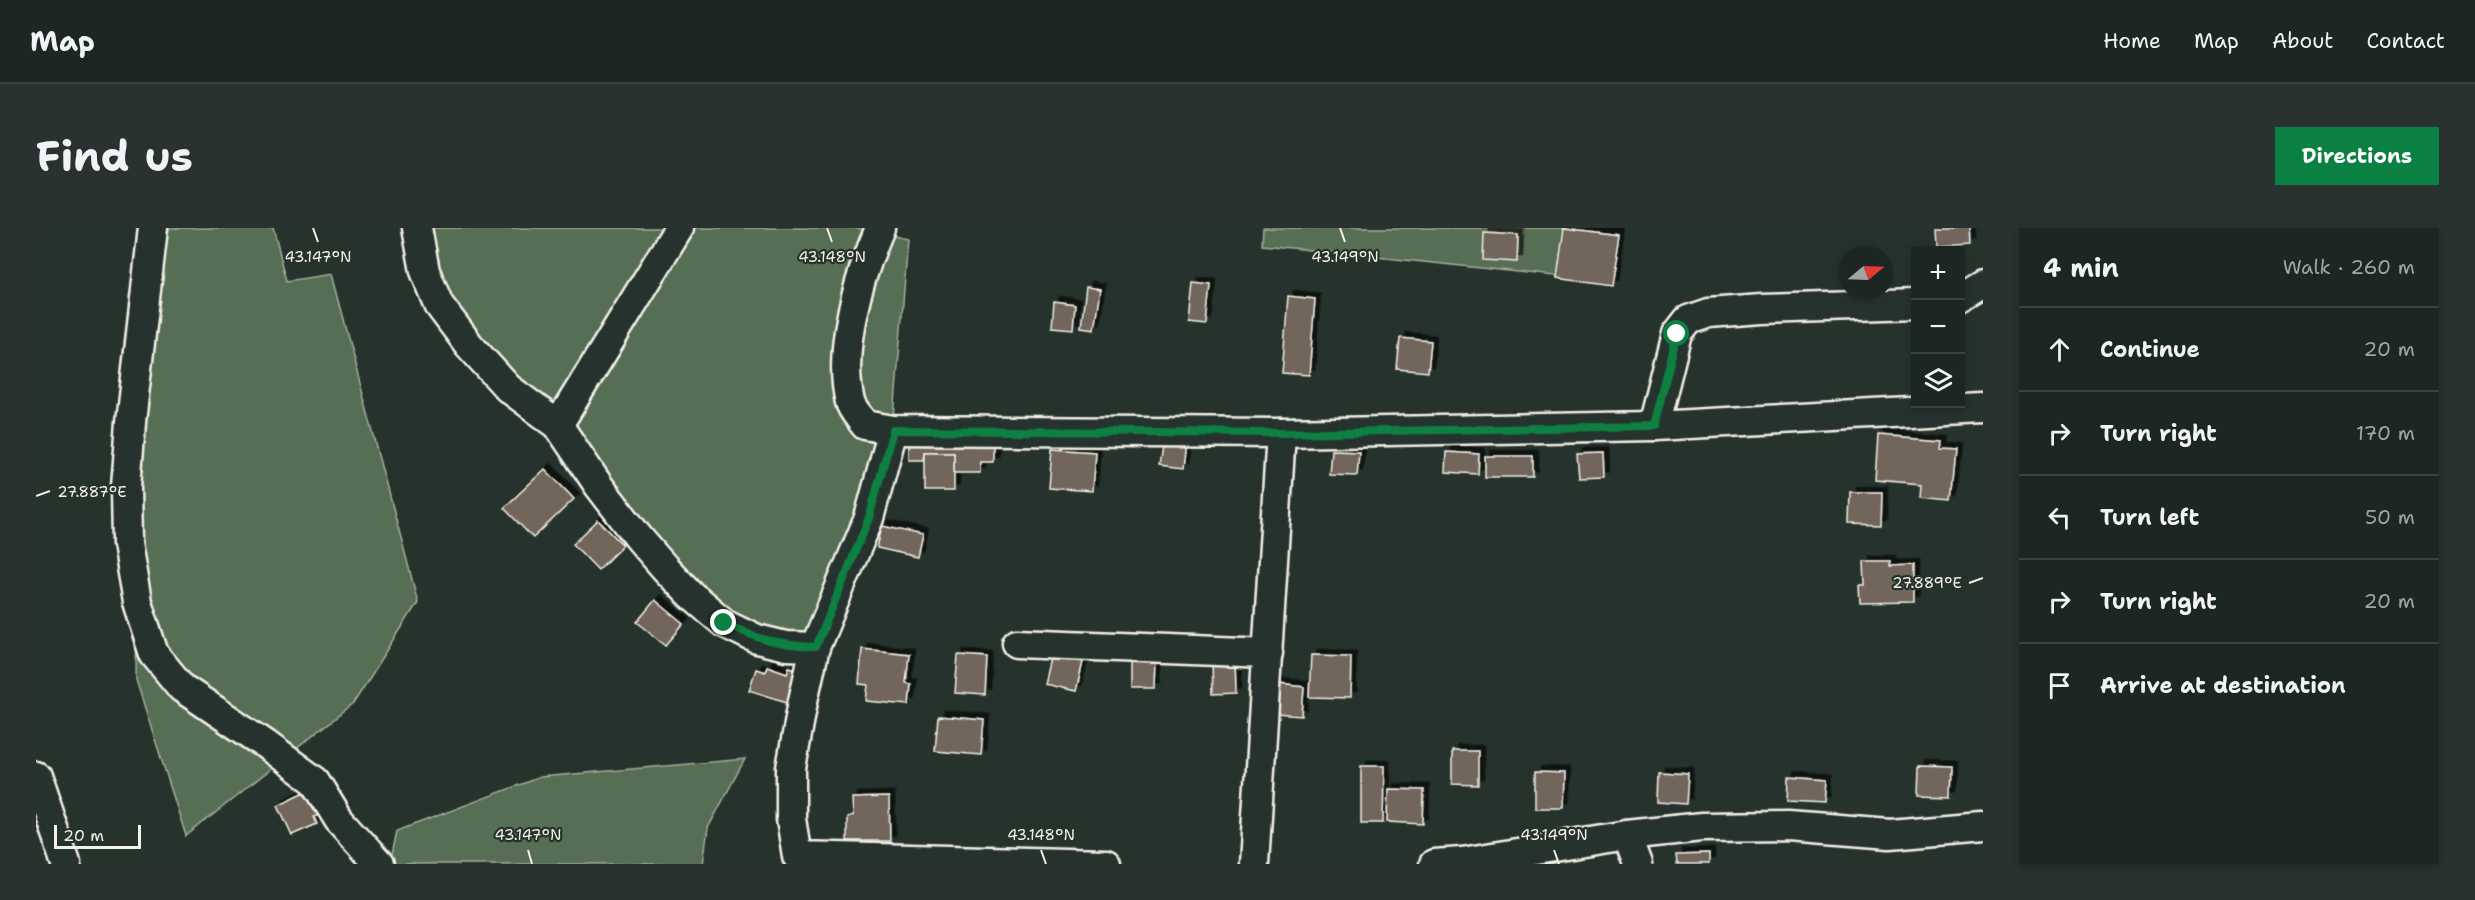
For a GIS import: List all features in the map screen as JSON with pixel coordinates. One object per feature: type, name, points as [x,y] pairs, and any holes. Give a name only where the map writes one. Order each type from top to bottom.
[{"type":"street","points":[[153,228],[126,487],[129,556],[137,602],[154,654],[182,688],[315,781],[339,820],[380,864]]},
{"type":"street","points":[[417,228],[425,272],[440,305],[469,345],[508,388],[558,425],[599,486],[639,538],[691,595],[724,623],[767,641],[786,646],[816,647]]},
{"type":"street","points":[[558,425],[679,228]]},
{"type":"street","points":[[879,228],[869,252],[850,317],[848,385],[850,404],[865,425],[893,430],[1281,433],[1654,426],[1983,408]]},
{"type":"street","points":[[1965,295],[1983,284]]},
{"type":"street","points":[[1654,426],[1677,334],[1688,320],[1708,313],[1762,309],[1911,304]]},
{"type":"street","points":[[893,430],[869,518],[816,647],[791,768],[791,819],[797,860],[1106,864]]},
{"type":"street","points":[[1254,864],[1281,433]]},
{"type":"street","points":[[1017,643],[1268,653]]},
{"type":"street","points":[[36,776],[66,864]]},
{"type":"street","points":[[1434,864],[1462,862],[1627,835],[1702,826],[1788,826],[1890,834],[1983,826]]},
{"type":"street","points":[[1627,835],[1638,864]]},
{"type":"green space","points":[[153,228],[273,228],[287,281],[331,274],[418,602],[353,704],[186,836],[136,680],[137,602],[127,544]]},
{"type":"green space","points":[[417,228],[856,228],[908,239],[893,430],[815,647],[724,623],[469,345]]},
{"type":"green space","points":[[1263,228],[1570,228],[1584,279],[1262,245]]},
{"type":"green space","points":[[745,759],[708,828],[703,864],[390,864],[397,831],[540,777]]},
{"type":"building","points":[[1564,228],[1619,235],[1611,286],[1557,278]]},
{"type":"building","points":[[1935,228],[1969,228],[1970,245],[1936,246]]},
{"type":"building","points":[[1484,233],[1518,235],[1517,262],[1483,260]]},
{"type":"building","points":[[1193,283],[1211,285],[1207,324],[1189,322]]},
{"type":"building","points":[[1086,287],[1100,289],[1094,329],[1081,327]]},
{"type":"building","points":[[1288,296],[1315,299],[1309,375],[1282,373]]},
{"type":"building","points":[[1054,302],[1075,305],[1073,329],[1052,327]]},
{"type":"building","points":[[1400,338],[1431,341],[1428,372],[1397,369]]},
{"type":"building","points":[[1878,435],[1941,440],[1940,448],[1956,449],[1951,501],[1921,498],[1922,484],[1875,480]]},
{"type":"building","points":[[909,437],[993,437],[993,462],[980,462],[980,473],[954,473],[954,452],[925,452],[924,460],[909,460]]},
{"type":"building","points":[[1163,439],[1186,442],[1183,469],[1159,466]]},
{"type":"building","points":[[1052,449],[1095,452],[1092,491],[1049,488]]},
{"type":"building","points":[[1331,450],[1359,451],[1357,475],[1329,474]]},
{"type":"building","points":[[925,452],[954,452],[954,491],[925,491]]},
{"type":"building","points":[[1446,452],[1479,454],[1478,474],[1445,472]]},
{"type":"building","points":[[1603,453],[1604,477],[1579,478],[1577,454]]},
{"type":"building","points":[[1485,456],[1533,456],[1533,477],[1485,477]]},
{"type":"building","points":[[545,469],[574,499],[533,538],[504,508]]},
{"type":"building","points":[[1850,492],[1882,492],[1881,525],[1849,524]]},
{"type":"building","points":[[598,520],[623,545],[598,570],[573,544]]},
{"type":"building","points":[[882,526],[923,535],[918,557],[877,548]]},
{"type":"building","points":[[1864,561],[1890,561],[1890,566],[1913,565],[1913,602],[1860,603],[1859,585],[1865,585]]},
{"type":"building","points":[[655,600],[684,624],[666,645],[637,622]]},
{"type":"building","points":[[862,649],[909,654],[906,683],[911,684],[909,705],[866,701],[868,685],[859,684]]},
{"type":"building","points":[[1051,654],[1083,662],[1076,691],[1044,684]]},
{"type":"building","points":[[958,655],[987,657],[985,695],[955,693]]},
{"type":"building","points":[[1130,655],[1157,656],[1156,689],[1130,689]]},
{"type":"building","points":[[1311,655],[1351,656],[1350,698],[1309,697]]},
{"type":"building","points":[[1235,660],[1236,693],[1213,694],[1212,661]]},
{"type":"building","points":[[767,666],[787,673],[789,667],[804,671],[793,704],[749,690],[756,669],[765,672]]},
{"type":"building","points":[[1278,684],[1304,687],[1302,716],[1275,714]]},
{"type":"building","points":[[938,716],[984,720],[981,755],[935,751]]},
{"type":"building","points":[[1452,751],[1478,751],[1478,785],[1452,784]]},
{"type":"building","points":[[1361,766],[1384,766],[1383,823],[1361,823]]},
{"type":"building","points":[[1920,766],[1952,767],[1951,796],[1919,795]]},
{"type":"building","points":[[1535,772],[1564,773],[1563,808],[1535,808]]},
{"type":"building","points":[[1659,772],[1688,774],[1686,804],[1658,802]]},
{"type":"building","points":[[1789,777],[1827,780],[1825,803],[1788,801]]},
{"type":"building","points":[[1388,789],[1424,790],[1423,824],[1387,822]]},
{"type":"building","points":[[307,791],[327,811],[314,817],[317,824],[292,835],[278,805]]},
{"type":"building","points":[[889,797],[890,841],[847,841],[847,818],[853,816],[852,798]]},
{"type":"building","points":[[1709,854],[1709,864],[1677,864],[1676,855]]},
{"type":"route","points":[[724,623],[757,639],[786,646],[816,647],[869,518],[893,430],[1281,433],[1654,426],[1677,334]]}]
